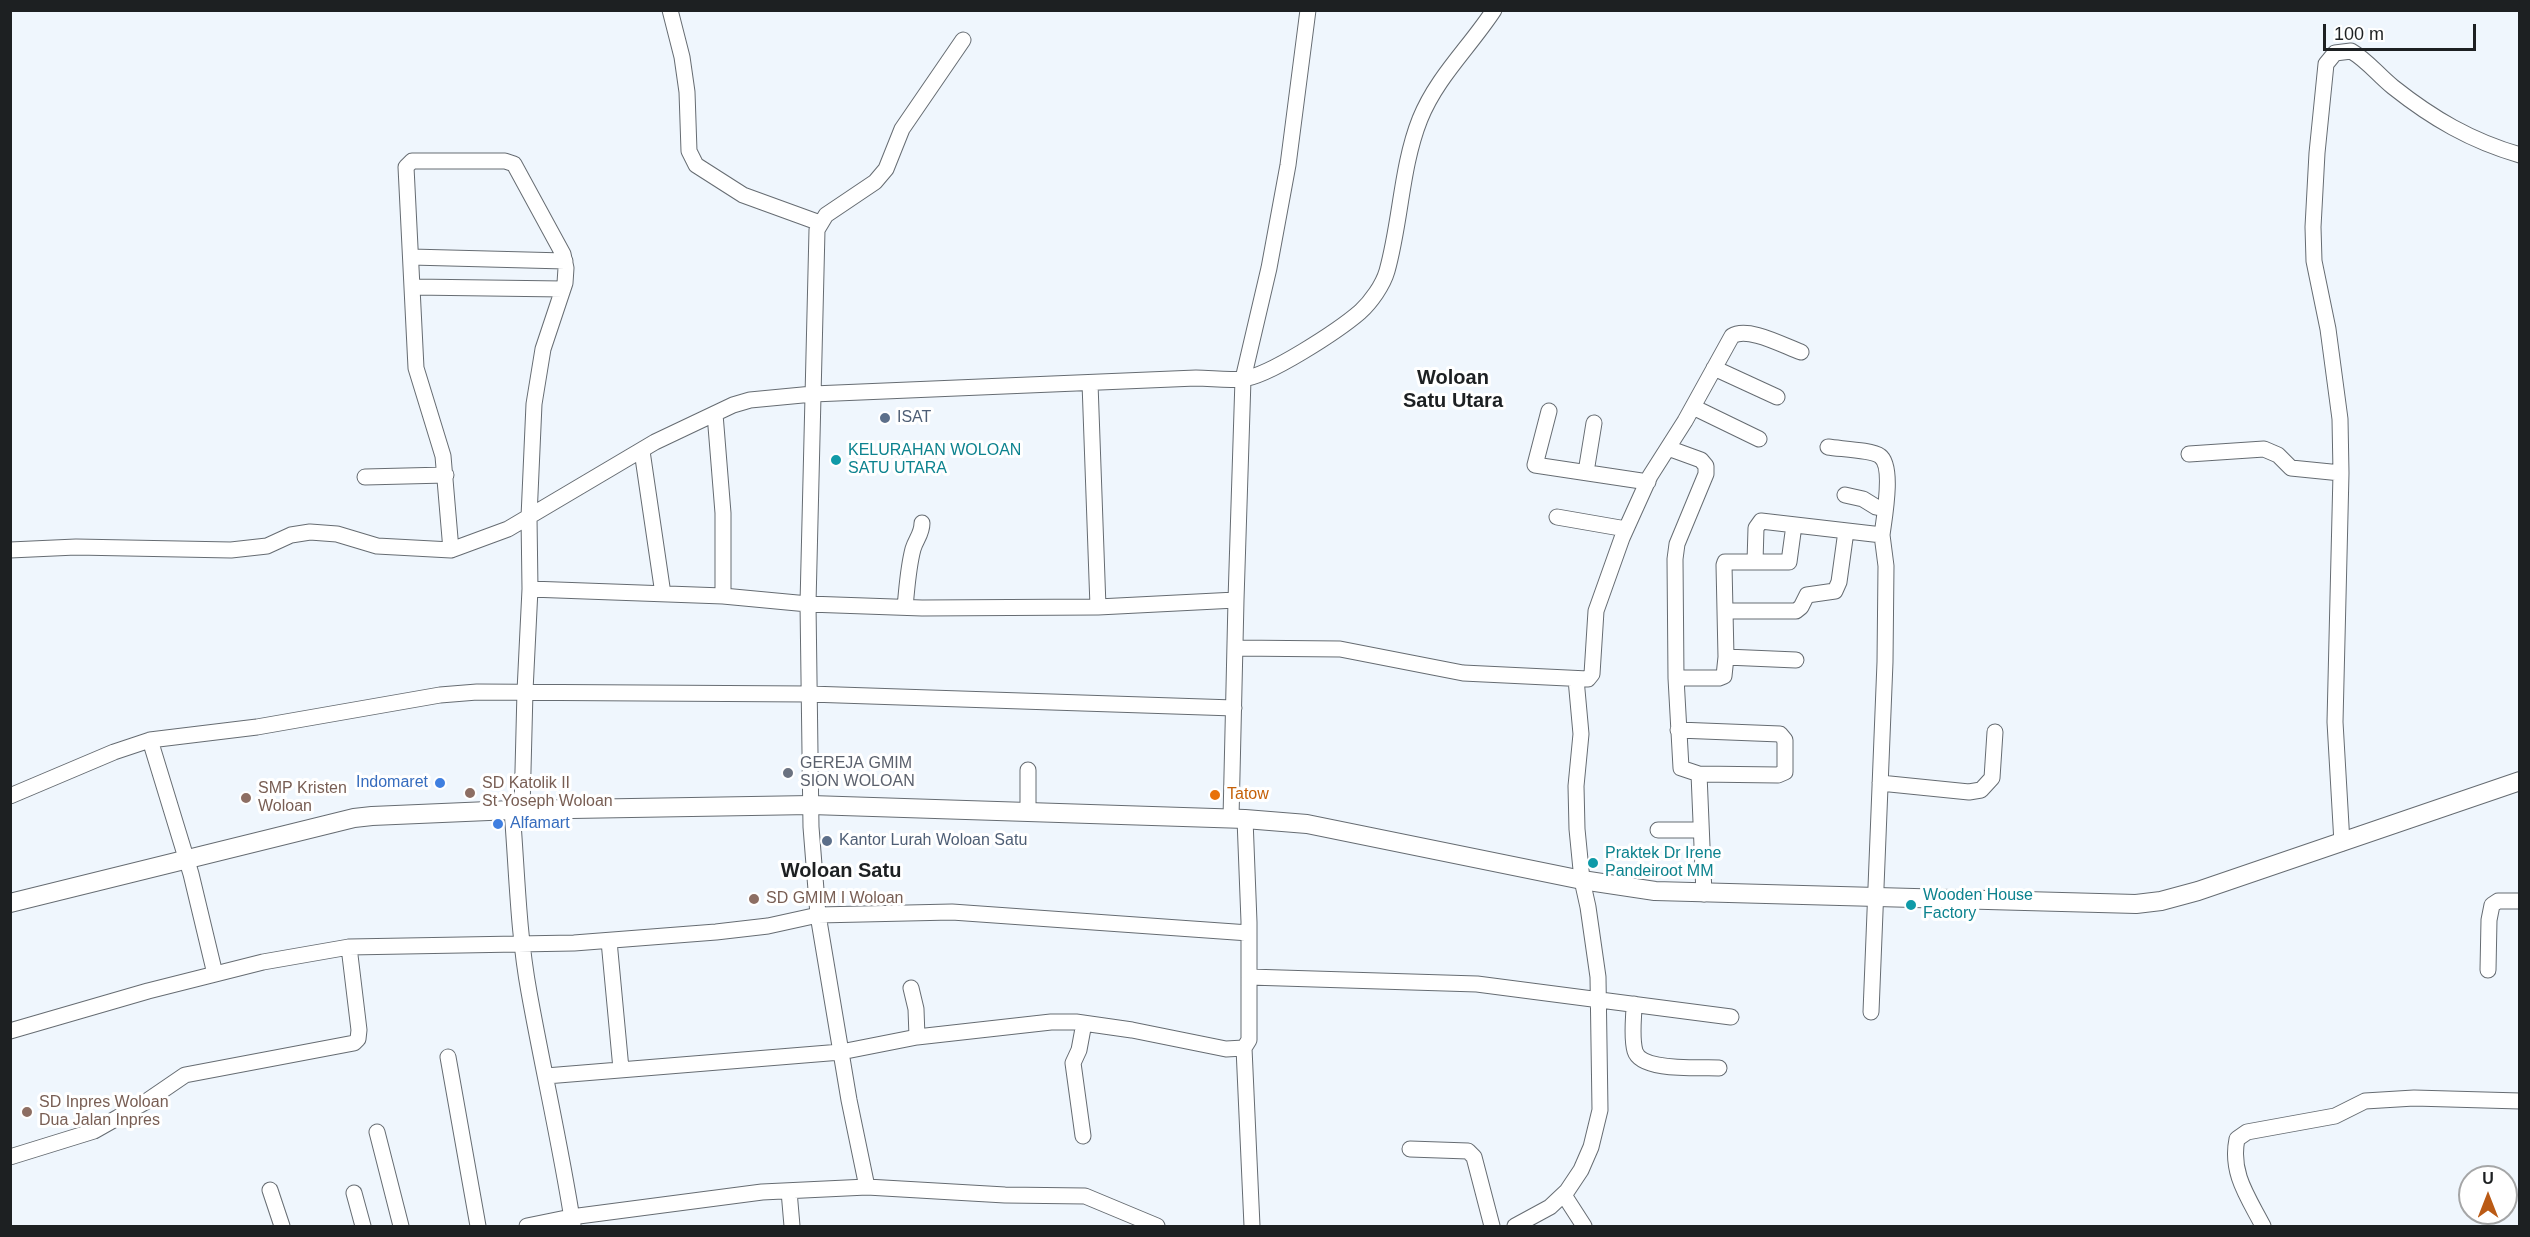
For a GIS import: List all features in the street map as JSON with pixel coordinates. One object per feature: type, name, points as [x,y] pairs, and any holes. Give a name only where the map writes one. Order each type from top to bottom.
[{"type":"main road","points":[[10,903],[354,818],[395,814],[517,810],[811,805],[1238,818],[1329,828],[1582,880],[1655,891],[1704,894],[2149,903],[2198,891],[2520,780]]},
{"type":"street","points":[[670,10],[682,57],[687,92],[689,151],[696,165],[743,195],[820,223]]},
{"type":"street","points":[[1251,1227],[1244,1048],[1249,1040],[1249,933],[1238,818],[1234,708],[1243,379],[1269,268],[1286,177],[1308,10]]},
{"type":"street","points":[[10,550],[76,547],[231,550],[267,546],[291,535],[310,532],[337,534],[377,546],[451,550],[491,537],[642,450],[733,405],[750,400],[813,394],[1196,378],[1243,379],[1277,365],[1337,330],[1362,311],[1375,294],[1387,272],[1406,170],[1419,121],[1432,92],[1444,73],[1481,30],[1494,10]]},
{"type":"street","points":[[867,1187],[818,915],[811,805],[808,604],[817,230],[826,216],[875,182],[886,169],[902,129],[963,40]]},
{"type":"street","points":[[2342,843],[2335,722],[2341,473],[2340,419],[2328,329],[2314,261],[2317,153],[2326,64],[2335,53],[2351,51],[2420,109],[2452,129],[2496,148],[2520,155]]},
{"type":"street","points":[[451,550],[443,456],[416,368],[406,167],[409,162],[494,160],[514,164],[565,261],[566,276],[543,349],[534,404],[529,517],[530,589],[517,810],[523,945],[528,991],[572,1222]]},
{"type":"street","points":[[411,257],[565,261]]},
{"type":"street","points":[[413,287],[563,289]]},
{"type":"street","points":[[1235,648],[1340,649],[1463,673],[1588,679],[1592,674],[1596,611],[1605,580],[1626,529],[1648,482],[1732,336],[1738,332],[1748,332],[1801,352]]},
{"type":"street","points":[[1714,368],[1777,397]]},
{"type":"street","points":[[1090,383],[1098,607]]},
{"type":"street","points":[[1693,407],[1759,439]]},
{"type":"street","points":[[1549,411],[1535,465],[1648,482]]},
{"type":"street","points":[[715,414],[723,513],[723,596]]},
{"type":"street","points":[[1586,472],[1594,423]]},
{"type":"street","points":[[1828,447],[1878,454],[1882,457],[1887,478],[1882,535],[1886,566],[1870,1012]]},
{"type":"street","points":[[1668,448],[1701,460],[1706,466],[1706,474],[1677,544],[1675,559],[1676,678],[1678,730],[1681,768],[1699,774],[1783,775],[1786,766],[1785,738],[1780,734],[1678,730]]},
{"type":"street","points":[[2189,454],[2264,449],[2278,455],[2291,468],[2341,473]]},
{"type":"street","points":[[642,450],[663,594]]},
{"type":"street","points":[[365,477],[446,475]]},
{"type":"street","points":[[1845,495],[1869,501],[1876,507],[1885,508]]},
{"type":"street","points":[[1557,517],[1626,529]]},
{"type":"street","points":[[1755,562],[1756,528],[1759,522],[1882,535]]},
{"type":"street","points":[[905,607],[913,550],[921,536],[922,523]]},
{"type":"street","points":[[1676,678],[1722,677],[1726,657],[1723,572],[1725,562],[1783,564],[1791,561],[1794,525]]},
{"type":"street","points":[[1726,611],[1796,611],[1801,608],[1807,595],[1835,591],[1839,582],[1846,531]]},
{"type":"street","points":[[530,589],[723,596],[808,604],[905,607],[1098,607],[1236,600]]},
{"type":"street","points":[[1726,657],[1796,660]]},
{"type":"street","points":[[1515,1227],[1550,1207],[1564,1195],[1585,1162],[1600,1110],[1598,999],[1590,918],[1582,880],[1576,786],[1581,715],[1576,679]]},
{"type":"street","points":[[10,796],[114,752],[150,741],[257,727],[440,695],[525,691],[809,694],[1234,708]]},
{"type":"street","points":[[1880,783],[1970,792],[1981,790],[1992,778],[1995,732]]},
{"type":"street","points":[[150,741],[186,860],[215,974]]},
{"type":"street","points":[[1028,770],[1028,812]]},
{"type":"street","points":[[1699,774],[1704,894]]},
{"type":"street","points":[[1658,830],[1701,830]]},
{"type":"street","points":[[2488,970],[2491,907],[2498,902],[2520,902]]},
{"type":"street","points":[[10,1031],[215,974],[295,954],[349,946],[523,945],[609,941],[768,926],[818,915],[952,912],[1249,933]]},
{"type":"street","points":[[609,941],[621,1069]]},
{"type":"street","points":[[10,1156],[94,1131],[147,1101],[185,1075],[354,1043],[358,1039],[359,1030],[349,946]]},
{"type":"street","points":[[1249,977],[1476,984],[1731,1017]]},
{"type":"street","points":[[911,988],[916,1009],[917,1037]]},
{"type":"street","points":[[1634,1004],[1635,1052],[1642,1062],[1654,1066],[1719,1068]]},
{"type":"street","points":[[546,1076],[841,1052],[917,1037],[1031,1023],[1084,1023],[1226,1049],[1244,1048]]},
{"type":"street","points":[[1083,1136],[1073,1063],[1079,1050],[1084,1023]]},
{"type":"street","points":[[448,1057],[478,1227]]},
{"type":"street","points":[[2263,1227],[2238,1176],[2234,1156],[2237,1139],[2247,1132],[2336,1116],[2366,1101],[2414,1098],[2520,1101]]},
{"type":"street","points":[[377,1132],[401,1227]]},
{"type":"street","points":[[1410,1149],[1468,1151],[1474,1157],[1492,1227]]},
{"type":"street","points":[[527,1227],[762,1192],[867,1187],[1005,1195],[1085,1196],[1157,1227]]},
{"type":"street","points":[[270,1190],[282,1227]]},
{"type":"street","points":[[789,1191],[792,1227]]},
{"type":"street","points":[[354,1193],[363,1227]]},
{"type":"street","points":[[1564,1195],[1584,1227]]},
{"type":"place","name":"ISAT","points":[[885,418]]},
{"type":"place","name":"KELURAHAN WOLOAN SATU UTARA","points":[[836,460]]},
{"type":"place","name":"GEREJA GMIM SION WOLOAN","points":[[788,773]]},
{"type":"place","name":"Indomaret","points":[[440,783]]},
{"type":"place","name":"SD Katolik II St Yoseph Woloan","points":[[470,793]]},
{"type":"place","name":"Tatow","points":[[1215,795]]},
{"type":"place","name":"SMP Kristen Woloan","points":[[246,798]]},
{"type":"place","name":"Alfamart","points":[[498,824]]},
{"type":"place","name":"Kantor Lurah Woloan Satu","points":[[827,841]]},
{"type":"place","name":"Praktek Dr Irene Pandeiroot MM","points":[[1593,863]]},
{"type":"place","name":"SD GMIM I Woloan","points":[[754,899]]},
{"type":"place","name":"Wooden House Factory","points":[[1911,905]]},
{"type":"place","name":"SD Inpres Woloan Dua Jalan Inpres","points":[[27,1112]]},
{"type":"district","name":"Woloan Satu Utara","points":[[1453,390]]},
{"type":"district","name":"Woloan Satu","points":[[841,871]]}]
